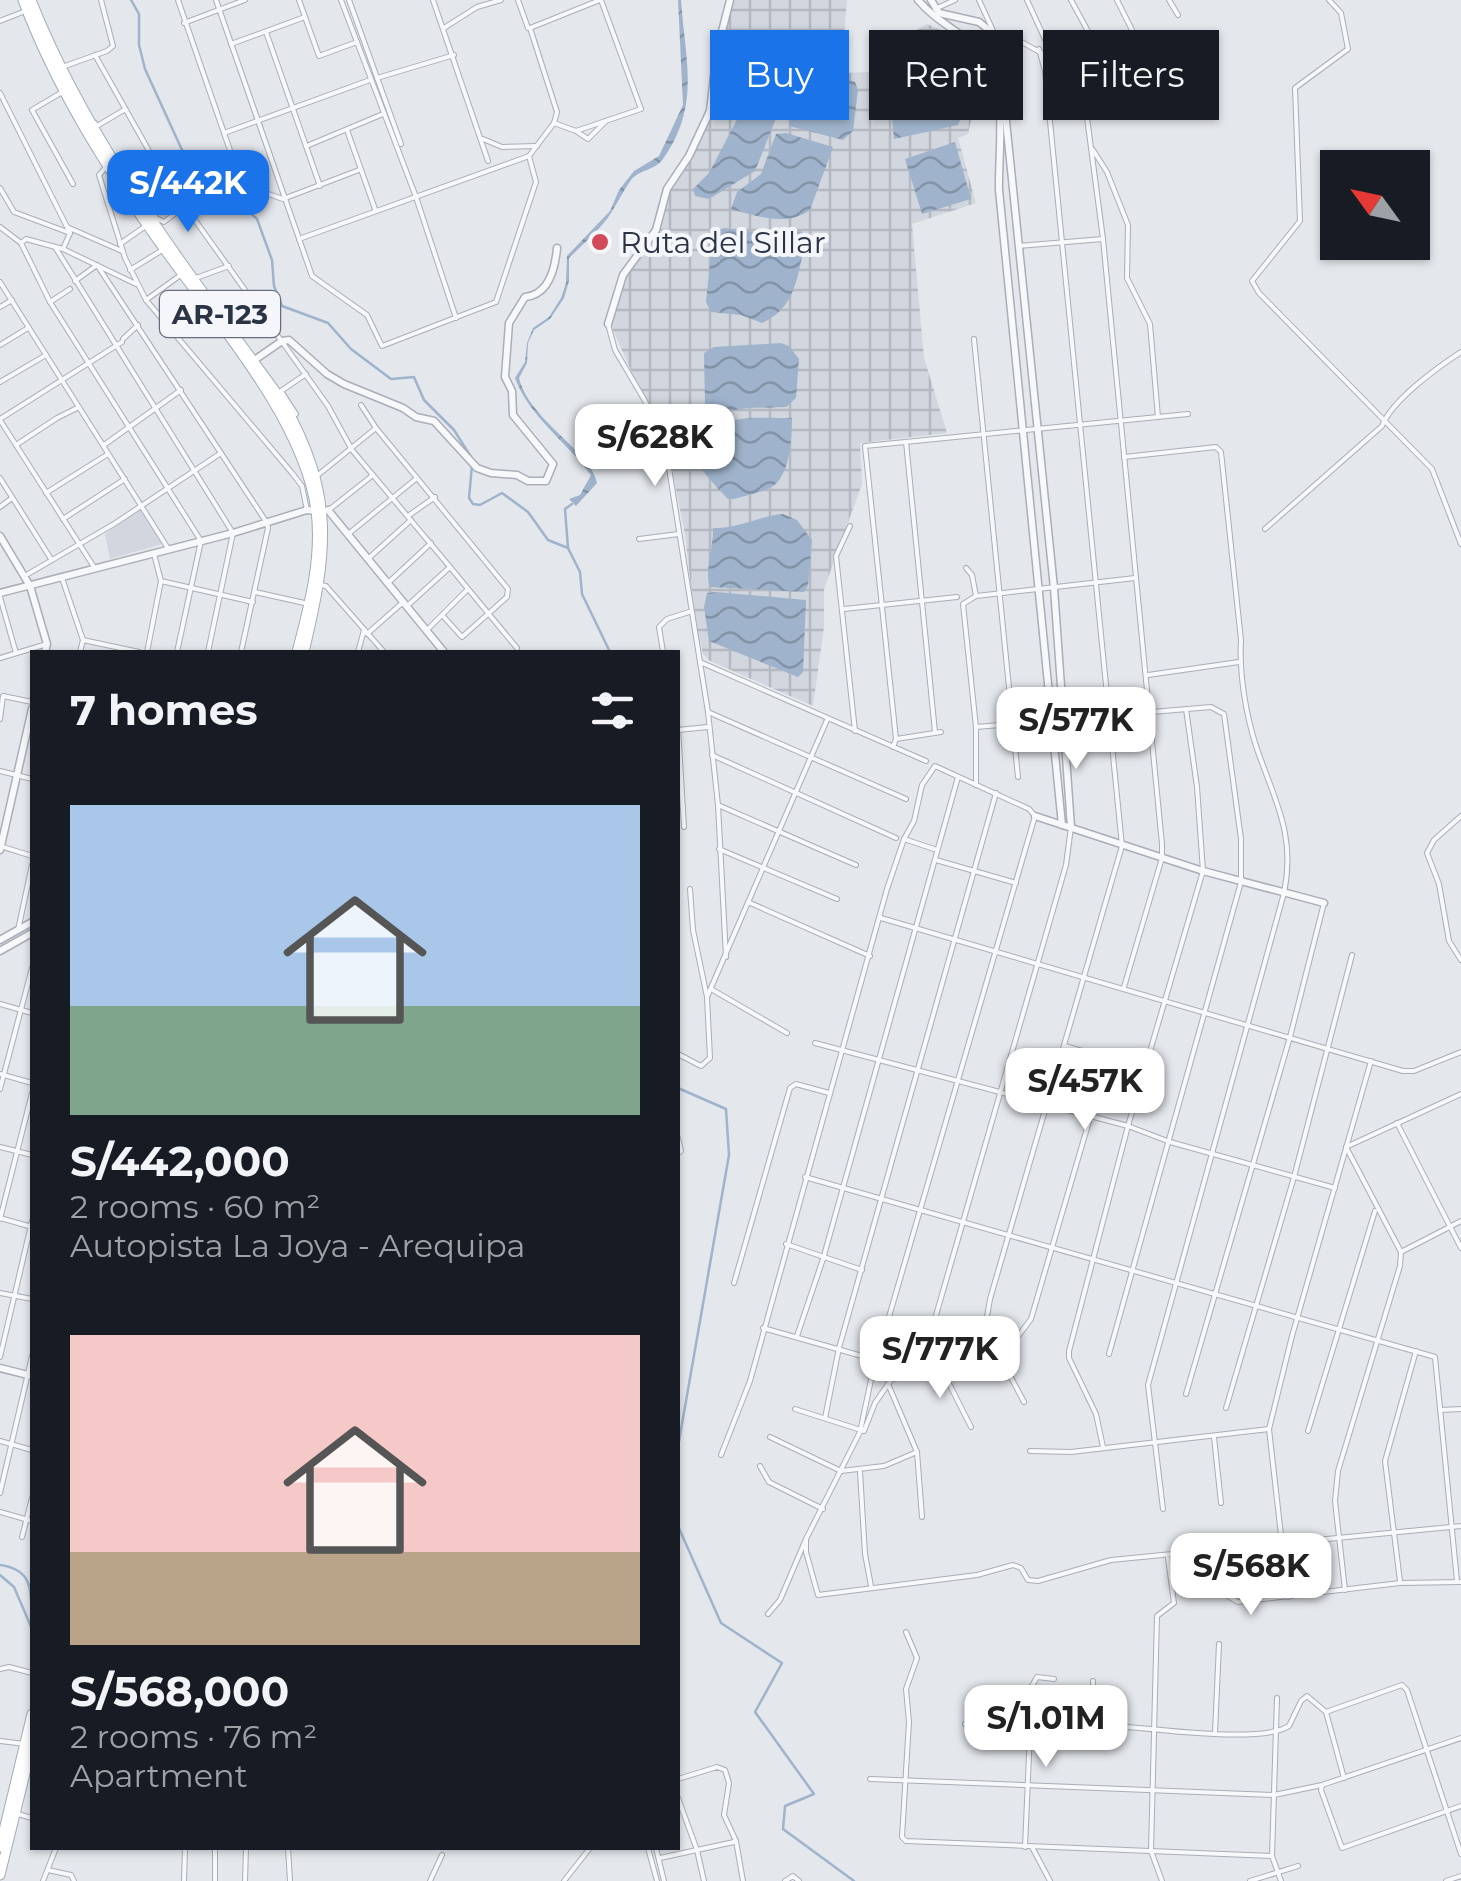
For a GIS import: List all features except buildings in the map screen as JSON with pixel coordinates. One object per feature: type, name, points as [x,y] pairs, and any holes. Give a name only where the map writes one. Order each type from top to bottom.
[{"type":"main road","name":"AR-123","points":[[27,4],[101,143],[292,418],[316,476],[318,510],[320,585],[301,650]]},
{"type":"main road","name":"AR-123","points":[[27,4],[64,91],[106,166],[153,222],[164,249],[289,428],[303,461],[318,510],[317,550],[300,650]]},
{"type":"main road","points":[[0,1847],[29,1744]]},
{"type":"main road","points":[[0,1875],[8,1812]]},
{"type":"street","points":[[101,0],[114,42],[107,51],[63,67],[97,126],[124,110]]},
{"type":"street","points":[[178,0],[242,185],[285,198],[359,170]]},
{"type":"street","points":[[216,0],[312,276],[366,315],[382,346],[496,302],[536,182],[528,156]]},
{"type":"street","points":[[184,23],[245,0]]},
{"type":"street","points":[[299,0],[319,56],[357,42]]},
{"type":"street","points":[[341,0],[402,144]]},
{"type":"street","points":[[349,0],[383,114],[416,197],[456,318]]},
{"type":"street","points":[[433,0],[488,160]]},
{"type":"street","points":[[444,28],[478,6],[501,0]]},
{"type":"street","points":[[299,238],[528,156],[554,124],[557,112],[518,0]]},
{"type":"street","points":[[528,31],[534,25],[600,0],[641,109],[576,131]]},
{"type":"street","points":[[726,957],[718,805],[708,712],[667,456],[644,401],[615,350],[608,324],[623,275],[656,230],[667,189],[689,156],[710,111],[717,52],[730,0]]},
{"type":"street","points":[[918,0],[987,58],[996,80],[1001,134],[999,190],[1062,825]]},
{"type":"street","points":[[931,0],[944,15],[979,22],[989,30]]},
{"type":"street","points":[[926,9],[955,0]]},
{"type":"street","points":[[978,0],[992,30]]},
{"type":"street","points":[[1027,0],[1043,36]]},
{"type":"street","points":[[1071,0],[1087,30]]},
{"type":"street","points":[[1116,0],[1132,30]]},
{"type":"street","points":[[1170,0],[1178,15]]},
{"type":"street","points":[[1329,0],[1342,13],[1348,49],[1295,88],[1300,221],[1252,281],[1259,293],[1432,469],[1461,544]]},
{"type":"street","points":[[0,13],[1,21],[27,4]]},
{"type":"street","points":[[231,44],[305,17]]},
{"type":"street","points":[[266,32],[320,186]]},
{"type":"street","points":[[1023,44],[1043,53]]},
{"type":"street","points":[[1024,1402],[985,1328],[990,1299],[1122,846],[1044,57],[1039,50]]},
{"type":"street","points":[[95,55],[162,174],[306,374],[352,450],[516,648]]},
{"type":"street","points":[[224,133],[454,55]]},
{"type":"street","points":[[64,91],[32,110],[72,184]]},
{"type":"street","points":[[0,93],[69,230],[63,250]]},
{"type":"street","points":[[307,146],[383,114]]},
{"type":"street","points":[[554,124],[588,139],[606,120]]},
{"type":"street","points":[[970,1426],[931,1348],[930,1336],[1066,865],[1072,827],[1054,588],[1006,120]]},
{"type":"street","points":[[1088,120],[1103,239],[1134,578],[1148,674],[1162,858],[1124,987]]},
{"type":"street","points":[[347,130],[374,210]]},
{"type":"street","points":[[481,139],[502,147],[537,146]]},
{"type":"street","points":[[1092,149],[1128,225],[1127,278],[1150,324],[1158,417]]},
{"type":"street","points":[[106,166],[99,175],[123,252],[146,300],[292,473],[318,510],[347,535],[442,650]]},
{"type":"street","points":[[153,222],[138,189],[162,174]]},
{"type":"street","points":[[0,188],[14,212],[123,252]]},
{"type":"street","points":[[120,244],[153,222],[164,222],[187,205]]},
{"type":"street","points":[[0,226],[22,243],[50,302],[202,541],[177,650]]},
{"type":"street","points":[[22,243],[26,239],[63,250],[136,284]]},
{"type":"street","points":[[1018,246],[1103,239]]},
{"type":"street","points":[[54,247],[234,533],[208,650]]},
{"type":"street","points":[[253,360],[282,341],[294,342],[326,374],[416,417],[434,421],[477,468],[528,482],[546,481],[553,464],[514,415],[512,391],[504,373],[509,323],[526,297],[542,292],[558,248]]},
{"type":"street","points":[[130,270],[164,249]]},
{"type":"street","points":[[75,282],[98,265]]},
{"type":"street","points":[[98,265],[267,523],[241,650]]},
{"type":"street","points":[[194,278],[229,266]]},
{"type":"street","points":[[146,300],[182,274]]},
{"type":"street","points":[[0,282],[170,550]]},
{"type":"street","points":[[50,302],[70,289]]},
{"type":"street","points":[[165,324],[200,299]]},
{"type":"street","points":[[0,307],[12,300]]},
{"type":"street","points":[[95,570],[0,420],[116,348],[139,324]]},
{"type":"street","points":[[0,345],[28,328]]},
{"type":"street","points":[[974,339],[1018,777]]},
{"type":"street","points":[[1265,529],[1407,395],[1461,352]]},
{"type":"street","points":[[0,382],[46,355]]},
{"type":"street","points":[[281,391],[306,374]]},
{"type":"street","points":[[277,385],[296,414]]},
{"type":"street","points":[[104,445],[181,390]]},
{"type":"street","points":[[362,405],[376,428],[508,588],[507,596],[462,637],[443,616]]},
{"type":"street","points":[[16,445],[80,408]]},
{"type":"street","points":[[893,746],[896,739],[865,446],[1188,414]]},
{"type":"street","points":[[316,476],[376,428]]},
{"type":"street","points":[[896,739],[938,732],[906,442]]},
{"type":"street","points":[[1124,458],[1216,447],[1221,452],[1248,718],[1275,791],[1290,850],[1284,893],[1148,1385],[1163,1509]]},
{"type":"street","points":[[28,574],[80,545],[221,453]]},
{"type":"street","points":[[46,493],[108,454]]},
{"type":"street","points":[[16,653],[0,595],[318,510],[373,474]]},
{"type":"street","points":[[0,478],[51,560]]},
{"type":"street","points":[[347,535],[418,478]]},
{"type":"street","points":[[63,519],[125,480]]},
{"type":"street","points":[[368,560],[434,497]]},
{"type":"street","points":[[0,506],[12,498]]},
{"type":"street","points":[[850,526],[836,556],[855,731]]},
{"type":"street","points":[[639,539],[680,534]]},
{"type":"street","points":[[0,536],[30,586],[46,648]]},
{"type":"street","points":[[388,584],[430,543]]},
{"type":"street","points":[[147,650],[161,581],[154,554]]},
{"type":"street","points":[[359,650],[366,632],[450,566]]},
{"type":"street","points":[[966,568],[972,575],[976,596]]},
{"type":"street","points":[[62,578],[83,640],[80,650]]},
{"type":"street","points":[[976,785],[976,727],[963,604],[976,596],[1134,578]]},
{"type":"street","points":[[161,581],[252,602]]},
{"type":"street","points":[[320,585],[326,586],[382,650]]},
{"type":"street","points":[[427,630],[468,589]]},
{"type":"street","points":[[254,592],[309,604]]},
{"type":"street","points":[[844,609],[957,596]]},
{"type":"street","points":[[664,650],[659,627],[666,619],[690,611]]},
{"type":"street","points":[[83,640],[114,650]]},
{"type":"street","points":[[0,658],[30,651]]},
{"type":"street","points":[[700,662],[926,761]]},
{"type":"street","points":[[1148,674],[1240,662]]},
{"type":"street","points":[[0,719],[2,696],[30,704]]},
{"type":"street","points":[[976,727],[1109,718],[1186,708],[1217,708],[1224,714],[1240,839],[1241,882],[1108,1354]]},
{"type":"street","points":[[1103,1448],[1096,1414],[1069,1358],[1128,1126],[1203,871],[1186,708]]},
{"type":"street","points":[[708,712],[906,798]]},
{"type":"street","points":[[30,716],[0,848],[30,856]]},
{"type":"street","points":[[707,997],[827,720]]},
{"type":"street","points":[[680,729],[709,727]]},
{"type":"street","points":[[712,755],[896,838]]},
{"type":"street","points":[[680,762],[684,828]]},
{"type":"street","points":[[721,1455],[750,1380],[904,839],[914,822],[922,785],[934,766],[1029,809],[1035,816],[1203,871],[1324,903],[1290,1036],[1186,1394]]},
{"type":"street","points":[[0,771],[30,778]]},
{"type":"street","points":[[797,1336],[823,1259],[958,777]]},
{"type":"street","points":[[824,1418],[838,1348],[996,793]]},
{"type":"street","points":[[718,805],[856,865]]},
{"type":"street","points":[[768,1614],[780,1600],[860,1432],[876,1360],[1035,816]]},
{"type":"street","points":[[1461,816],[1434,840],[1427,852],[1439,884],[1449,941],[1461,960]]},
{"type":"street","points":[[904,839],[938,850]]},
{"type":"street","points":[[719,848],[837,899]]},
{"type":"street","points":[[936,860],[1016,883]]},
{"type":"street","points":[[18,930],[30,874]]},
{"type":"street","points":[[680,1055],[700,1066],[710,1058],[707,997],[693,930],[690,889]]},
{"type":"street","points":[[748,902],[870,956]]},
{"type":"street","points":[[881,918],[1414,1071],[1461,1052]]},
{"type":"street","points":[[0,940],[30,923]]},
{"type":"street","points":[[0,959],[1,950],[30,935]]},
{"type":"street","points":[[1226,1408],[1294,1177],[1352,954]]},
{"type":"street","points":[[0,1089],[30,977]]},
{"type":"street","points":[[711,989],[787,1033]]},
{"type":"street","points":[[0,1004],[30,1013]]},
{"type":"street","points":[[815,1043],[1128,1126],[1170,1142],[1335,1188]]},
{"type":"street","points":[[1064,1046],[1144,1069]]},
{"type":"street","points":[[1288,1597],[1270,1429],[1371,1060]]},
{"type":"street","points":[[2,1075],[30,1082]]},
{"type":"street","points":[[734,1283],[790,1088],[796,1084],[829,1092]]},
{"type":"street","points":[[1346,1147],[1461,1094]]},
{"type":"street","points":[[30,1100],[0,1219],[30,1225]]},
{"type":"street","points":[[860,1432],[888,1384],[989,1336],[1013,1337],[1028,1325],[1090,1117]]},
{"type":"street","points":[[1396,1122],[1461,1248]]},
{"type":"street","points":[[0,1147],[30,1154]]},
{"type":"street","points":[[1346,1147],[1401,1252],[1338,1471],[1335,1501],[1346,1590]]},
{"type":"street","points":[[806,1177],[1435,1357],[1459,1581],[1400,1583],[1231,1601],[1224,1551]]},
{"type":"street","points":[[1308,1431],[1376,1207]]},
{"type":"street","points":[[1401,1252],[1461,1221]]},
{"type":"street","points":[[0,1357],[30,1233]]},
{"type":"street","points":[[786,1244],[862,1270]]},
{"type":"street","points":[[0,1293],[30,1298]]},
{"type":"street","points":[[762,1328],[876,1360]]},
{"type":"street","points":[[1400,1583],[1384,1461],[1416,1352]]},
{"type":"street","points":[[0,1368],[30,1376],[0,1493]]},
{"type":"street","points":[[888,1384],[917,1452],[922,1517]]},
{"type":"street","points":[[794,1408],[860,1432]]},
{"type":"street","points":[[1440,1410],[1461,1408]]},
{"type":"street","points":[[1030,1451],[1071,1452],[1270,1429]]},
{"type":"street","points":[[770,1437],[841,1471],[884,1466],[917,1452]]},
{"type":"street","points":[[1214,1437],[1220,1503]]},
{"type":"street","points":[[0,1441],[30,1450]]},
{"type":"street","points":[[760,1466],[770,1482],[822,1509]]},
{"type":"street","points":[[860,1470],[871,1586]]},
{"type":"street","points":[[0,1512],[30,1520],[22,1536]]},
{"type":"street","points":[[806,1539],[818,1594],[977,1575],[1013,1565],[1021,1568],[1028,1580],[1038,1581],[1095,1564],[1461,1526]]},
{"type":"street","points":[[1162,1881],[1151,1852],[1152,1790],[1157,1616],[1174,1603],[1175,1595],[1168,1556]]},
{"type":"street","points":[[906,1632],[917,1658],[906,1689],[909,1722],[902,1837],[906,1842],[1272,1856]]},
{"type":"street","points":[[1215,1733],[1220,1644]]},
{"type":"street","points":[[0,1670],[9,1667],[30,1672]]},
{"type":"street","points":[[1025,1847],[1032,1686],[1037,1677],[1054,1679]]},
{"type":"street","points":[[1092,1682],[1093,1724]]},
{"type":"street","points":[[1326,1712],[1402,1685],[1407,1690],[1461,1854]]},
{"type":"street","points":[[965,1724],[1093,1724],[1215,1733],[1275,1732],[1290,1726],[1300,1701],[1308,1696],[1326,1712],[1344,1778]]},
{"type":"street","points":[[1277,1698],[1272,1856],[1281,1881]]},
{"type":"street","points":[[870,1778],[1274,1795],[1322,1786],[1461,1738]]},
{"type":"street","points":[[0,1741],[29,1744]]},
{"type":"street","points":[[680,1778],[723,1767],[728,1777],[724,1814],[736,1841],[742,1881]]},
{"type":"street","points":[[1322,1786],[1342,1848],[1461,1806]]},
{"type":"street","points":[[680,1803],[704,1881]]},
{"type":"street","points":[[660,1858],[736,1841]]},
{"type":"street","points":[[1032,1847],[1050,1881]]},
{"type":"street","points":[[43,1881],[55,1850]]},
{"type":"street","points":[[184,1881],[185,1850]]},
{"type":"street","points":[[215,1881],[216,1850]]},
{"type":"street","points":[[245,1881],[246,1850]]},
{"type":"street","points":[[288,1850],[290,1881]]},
{"type":"street","points":[[564,1881],[588,1850]]},
{"type":"street","points":[[649,1850],[657,1880]]},
{"type":"street","points":[[657,1850],[660,1858],[657,1880]]},
{"type":"street","points":[[430,1881],[442,1855]]},
{"type":"street","points":[[1250,1881],[1298,1866]]},
{"type":"street","points":[[48,1870],[71,1875],[74,1881]]},
{"type":"street","points":[[785,1881],[792,1876],[799,1881]]},
{"type":"street","points":[[1446,1881],[1461,1876]]},
{"type":"shaded area","points":[[734,0],[847,0],[845,30],[726,30]]},
{"type":"shaded area","points":[[927,24],[941,30],[917,30]]},
{"type":"shaded area","points":[[869,72],[869,120],[971,120],[968,134],[958,138],[976,203],[912,224],[924,358],[947,433],[860,443],[862,484],[824,589],[824,627],[813,706],[710,661],[703,654],[669,455],[612,328],[611,317],[623,281],[658,234],[668,193],[693,155],[710,117],[849,120],[849,73]]},
{"type":"shaded area","points":[[140,510],[162,544],[110,559],[105,534]]},
{"type":"water","points":[[678,0],[688,82],[682,120],[675,139],[659,163],[631,180],[607,219],[569,258],[564,298],[550,319],[534,330],[528,343],[527,363],[519,378],[535,408],[593,471],[597,483],[576,506],[569,499],[580,495],[591,475],[539,417],[515,378],[525,362],[527,343],[533,328],[549,317],[561,298],[567,256],[610,211],[619,190],[634,171],[659,156],[683,105]]},
{"type":"water","points":[[849,80],[855,82],[858,90],[853,131],[843,140],[789,126],[789,120],[849,120]]},
{"type":"water","points":[[737,120],[775,120],[755,171],[709,199],[695,196],[693,189],[709,173]]},
{"type":"water","points":[[892,120],[960,120],[958,125],[894,139]]},
{"type":"water","points":[[786,133],[833,147],[810,210],[781,219],[731,209],[737,192],[761,174],[776,134]]},
{"type":"water","points":[[955,142],[971,199],[922,214],[905,159]]},
{"type":"water","points":[[724,228],[769,234],[801,231],[807,239],[790,298],[762,323],[741,315],[711,312],[706,302],[713,235]]},
{"type":"water","points":[[781,343],[789,346],[799,359],[796,398],[786,407],[712,413],[705,404],[704,353],[714,347]]},
{"type":"water","points":[[792,418],[789,455],[779,481],[734,499],[728,499],[710,479],[685,442],[733,420]]},
{"type":"water","points":[[783,514],[797,520],[812,540],[808,586],[804,592],[710,587],[713,528]]},
{"type":"water","points":[[707,593],[806,600],[803,672],[798,677],[709,641],[704,607]]},
{"type":"waterway","points":[[131,0],[139,14],[139,45],[145,69],[182,150],[257,219],[272,260],[274,286],[282,306],[328,323],[351,349],[391,379],[414,377],[424,400],[454,430],[471,457]]},
{"type":"waterway","points":[[472,465],[469,498],[473,504],[480,505],[502,493],[528,512],[548,540],[568,548]]},
{"type":"waterway","points":[[572,504],[565,509],[568,548],[580,572],[582,594],[609,650]]},
{"type":"waterway","points":[[680,1089],[726,1109],[729,1155],[680,1436]]},
{"type":"waterway","points":[[680,1531],[721,1623],[782,1663],[755,1712],[814,1794],[785,1806],[783,1829],[854,1881]]},
{"type":"waterway","points":[[0,1565],[20,1572],[30,1593]]},
{"type":"waterway","points":[[0,1575],[14,1587],[30,1624]]},
{"type":"place","name":"Ruta del Sillar","points":[[600,242]]}]
